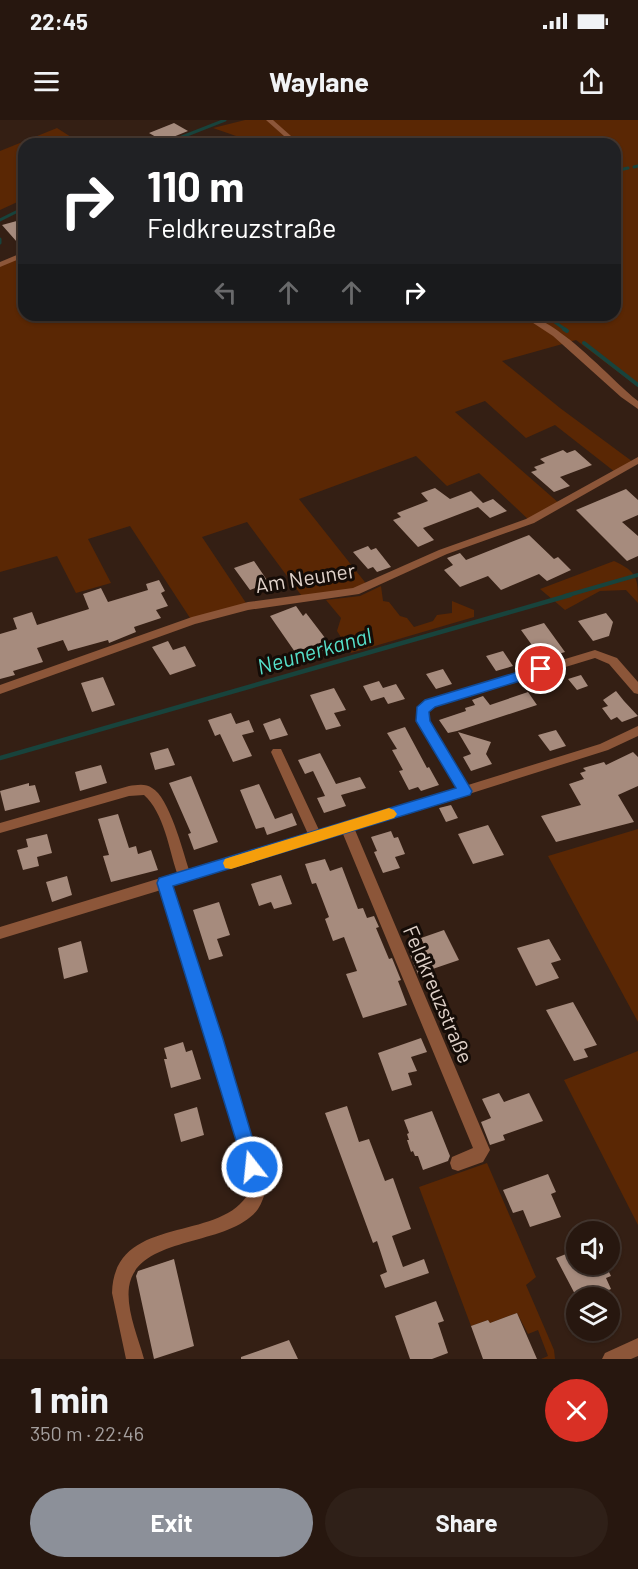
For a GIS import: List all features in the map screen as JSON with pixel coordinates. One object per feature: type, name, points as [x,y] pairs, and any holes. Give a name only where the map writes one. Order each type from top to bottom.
[{"type":"street","points":[[270,120],[290,138]]},
{"type":"street","points":[[0,265],[18,257]]},
{"type":"street","points":[[535,321],[564,339],[597,372],[638,406]]},
{"type":"street","name":"Am Neuner","points":[[0,690],[192,621],[248,606],[355,591],[442,552],[530,521],[638,460]]},
{"type":"street","points":[[465,791],[423,721],[422,711],[430,704],[594,654],[614,661],[638,690]]},
{"type":"street","points":[[0,933],[465,791],[594,750],[638,731]]},
{"type":"street","points":[[276,752],[316,837]]},
{"type":"street","points":[[0,828],[129,791],[149,792],[158,803],[185,877]]},
{"type":"street","name":"Feldkreuzstraße","points":[[347,827],[482,1150],[477,1156],[458,1163]]},
{"type":"street","points":[[135,1359],[120,1288],[125,1265],[141,1251],[238,1216],[252,1204],[259,1188],[215,1039],[165,883]]},
{"type":"street","points":[[611,1359],[638,1347]]},
{"type":"shaded area","points":[[245,120],[638,120],[638,387],[576,340],[569,342],[541,321],[621,321],[621,138],[242,138],[213,128]]},
{"type":"shaded area","points":[[57,128],[73,138],[32,138]]},
{"type":"shaded area","points":[[18,144],[18,202],[0,210],[0,151]]},
{"type":"shaded area","points":[[15,257],[18,261],[18,321],[534,321],[566,343],[502,361],[560,408],[633,462],[615,472],[555,425],[526,438],[485,401],[455,412],[560,504],[530,521],[479,473],[447,486],[416,456],[299,499],[368,586],[304,599],[247,522],[202,537],[248,606],[192,621],[130,526],[88,539],[111,583],[76,593],[57,556],[0,572],[0,265]]},
{"type":"shaded area","points":[[614,561],[628,569],[635,577],[638,603],[626,590],[600,591],[565,610],[540,589]]},
{"type":"shaded area","points":[[381,586],[383,601],[389,602],[400,616],[407,618],[414,627],[433,621],[437,615],[452,613],[452,601],[474,610],[474,617],[351,653],[337,631],[341,618],[326,600],[360,596]]},
{"type":"shaded area","points":[[638,829],[638,1022],[548,856]]},
{"type":"shaded area","points":[[638,1051],[638,1225],[564,1080]]},
{"type":"shaded area","points":[[487,1163],[536,1277],[526,1285],[554,1350],[555,1359],[541,1359],[548,1356],[538,1330],[528,1334],[517,1313],[490,1323],[488,1320],[471,1326],[419,1187]]},
{"type":"building","points":[[174,123],[188,131],[170,138],[158,138],[149,133]]},
{"type":"building","points":[[18,221],[18,243],[2,225]]},
{"type":"building","points":[[563,450],[567,453],[575,450],[592,465],[560,477],[570,486],[554,492],[531,472],[537,470],[534,467],[545,463],[540,459]]},
{"type":"building","points":[[435,488],[450,499],[471,491],[483,503],[493,499],[507,511],[490,518],[478,507],[423,528],[434,540],[418,547],[393,520],[401,517],[397,513],[428,501],[421,493]]},
{"type":"building","points":[[626,489],[638,500],[638,515],[622,522],[638,536],[638,556],[627,561],[576,510]]},
{"type":"building","points":[[529,535],[554,559],[558,557],[571,570],[547,581],[539,574],[501,590],[488,576],[460,587],[444,570],[453,565],[447,558],[460,553],[466,560]]},
{"type":"building","points":[[368,546],[371,550],[376,548],[391,567],[377,572],[373,567],[368,569],[353,552]]},
{"type":"building","points":[[254,561],[269,583],[250,590],[234,568]]},
{"type":"building","points":[[159,580],[165,591],[161,593],[168,606],[156,610],[161,618],[134,627],[136,632],[109,643],[108,640],[68,651],[63,640],[37,648],[43,662],[13,671],[15,675],[0,679],[0,634],[17,629],[13,618],[32,612],[37,625],[89,609],[83,594],[101,588],[108,602],[148,590],[146,584]]},
{"type":"building","points":[[296,606],[303,616],[306,613],[332,647],[320,652],[315,645],[295,652],[270,616]]},
{"type":"building","points":[[606,613],[613,622],[609,636],[593,641],[578,621]]},
{"type":"building","points":[[544,623],[565,652],[542,659],[521,630]]},
{"type":"building","points":[[168,641],[173,650],[185,646],[196,666],[170,675],[152,647]]},
{"type":"building","points":[[503,651],[513,666],[496,671],[486,656]]},
{"type":"building","points":[[443,669],[452,684],[436,689],[426,674]]},
{"type":"building","points":[[581,675],[588,686],[577,690],[568,679]]},
{"type":"building","points":[[103,677],[115,705],[92,712],[81,683]]},
{"type":"building","points":[[379,681],[383,688],[396,684],[405,699],[388,704],[384,697],[371,701],[363,686]]},
{"type":"building","points":[[334,688],[346,710],[334,713],[341,726],[326,730],[310,695]]},
{"type":"building","points":[[616,691],[638,716],[622,722],[617,717],[611,720],[602,708],[608,706],[603,700]]},
{"type":"building","points":[[528,692],[537,705],[457,731],[448,733],[439,720],[466,711],[465,708],[475,705],[472,700],[483,696],[490,705]]},
{"type":"building","points":[[231,713],[236,724],[249,720],[254,732],[242,735],[252,756],[233,762],[220,734],[215,736],[208,720]]},
{"type":"building","points":[[280,718],[288,735],[270,740],[263,724]]},
{"type":"building","points":[[405,727],[439,785],[421,791],[418,787],[409,790],[399,771],[403,770],[392,750],[397,749],[387,733]]},
{"type":"building","points":[[556,730],[566,746],[550,751],[538,735]]},
{"type":"building","points":[[458,732],[491,742],[486,754],[492,764],[471,771],[463,757],[471,754]]},
{"type":"building","points":[[168,748],[175,765],[155,770],[150,753]]},
{"type":"building","points":[[633,752],[638,757],[638,786],[618,795],[634,822],[556,842],[541,816],[581,805],[569,784],[584,779],[580,773],[586,771],[583,768],[604,762],[606,765]]},
{"type":"building","points":[[320,753],[336,784],[360,777],[366,788],[341,795],[346,806],[324,813],[317,798],[325,796],[313,771],[305,774],[298,760]]},
{"type":"building","points":[[101,765],[107,783],[80,791],[75,772]]},
{"type":"building","points":[[191,776],[218,842],[194,850],[188,834],[191,833],[169,783]]},
{"type":"building","points":[[29,783],[29,786],[35,785],[40,802],[5,811],[0,791]]},
{"type":"building","points":[[259,784],[275,819],[292,813],[297,825],[267,835],[264,827],[256,829],[240,790]]},
{"type":"building","points":[[451,805],[458,818],[446,822],[439,808]]},
{"type":"building","points":[[118,814],[129,848],[136,846],[138,854],[151,850],[158,870],[111,882],[103,856],[109,855],[98,819]]},
{"type":"building","points":[[488,825],[504,855],[473,864],[458,834]]},
{"type":"building","points":[[391,831],[394,838],[398,837],[405,854],[395,857],[400,868],[383,873],[374,852],[377,851],[371,837]]},
{"type":"building","points":[[47,834],[52,853],[37,857],[39,866],[23,870],[17,850],[28,847],[26,839]]},
{"type":"building","points":[[325,859],[330,871],[342,867],[358,909],[363,908],[367,918],[374,916],[379,927],[376,928],[389,959],[392,958],[401,980],[398,981],[407,1005],[363,1018],[346,974],[357,971],[344,937],[333,941],[325,919],[329,917],[316,883],[312,884],[305,864]]},
{"type":"building","points":[[281,875],[292,904],[274,909],[271,902],[259,906],[251,884]]},
{"type":"building","points":[[67,876],[72,895],[52,902],[46,882]]},
{"type":"building","points":[[219,902],[230,935],[217,939],[223,956],[209,960],[193,910]]},
{"type":"building","points":[[444,930],[459,960],[418,974],[409,952],[425,947],[421,938]]},
{"type":"building","points":[[549,939],[561,960],[551,963],[559,978],[536,986],[517,948]]},
{"type":"building","points":[[81,941],[88,972],[64,979],[58,948]]},
{"type":"building","points":[[573,1002],[597,1045],[584,1049],[588,1057],[574,1061],[546,1010]]},
{"type":"building","points":[[421,1038],[427,1052],[411,1057],[417,1071],[408,1073],[412,1085],[392,1091],[378,1053]]},
{"type":"building","points":[[183,1042],[186,1052],[192,1050],[201,1079],[171,1088],[164,1059],[167,1059],[164,1048]]},
{"type":"building","points":[[499,1093],[504,1102],[529,1093],[543,1121],[503,1135],[505,1140],[490,1145],[481,1122],[491,1118],[482,1099]]},
{"type":"building","points":[[347,1106],[359,1142],[369,1139],[385,1181],[393,1178],[411,1229],[392,1236],[403,1267],[424,1259],[429,1273],[385,1288],[380,1275],[387,1272],[377,1241],[373,1243],[325,1113]]},
{"type":"building","points":[[197,1107],[204,1135],[181,1142],[174,1114]]},
{"type":"building","points":[[432,1111],[450,1156],[448,1161],[423,1170],[418,1156],[415,1156],[413,1151],[411,1152],[407,1140],[409,1140],[407,1134],[409,1133],[404,1120]]},
{"type":"building","points":[[548,1174],[556,1192],[551,1194],[561,1217],[530,1227],[523,1210],[513,1213],[503,1190]]},
{"type":"building","points":[[566,1254],[566,1275],[610,1275],[606,1278],[610,1287],[571,1287],[556,1258]]},
{"type":"building","points":[[174,1259],[194,1346],[154,1359],[136,1276],[138,1271]]},
{"type":"building","points":[[436,1301],[444,1321],[438,1323],[448,1353],[432,1359],[410,1359],[395,1316]]},
{"type":"building","points":[[517,1313],[537,1359],[483,1359],[471,1326],[488,1320],[490,1323]]},
{"type":"building","points":[[289,1340],[298,1359],[241,1359],[241,1357]]},
{"type":"waterway","points":[[179,138],[225,120]]},
{"type":"waterway","points":[[634,167],[638,166]]},
{"type":"waterway","points":[[621,170],[628,168]]},
{"type":"waterway","points":[[0,220],[18,211]]},
{"type":"waterway","points":[[553,321],[566,330]]},
{"type":"waterway","points":[[584,343],[638,385]]},
{"type":"waterway","name":"Neunerkanal","points":[[565,596],[638,575]]},
{"type":"waterway","name":"Neunerkanal","points":[[0,758],[570,595]]},
{"type":"slow traffic","points":[[231,863],[389,814]]},
{"type":"route","points":[[252,1167],[215,1039],[165,883],[465,791],[423,721],[422,711],[430,704],[541,669]]}]
